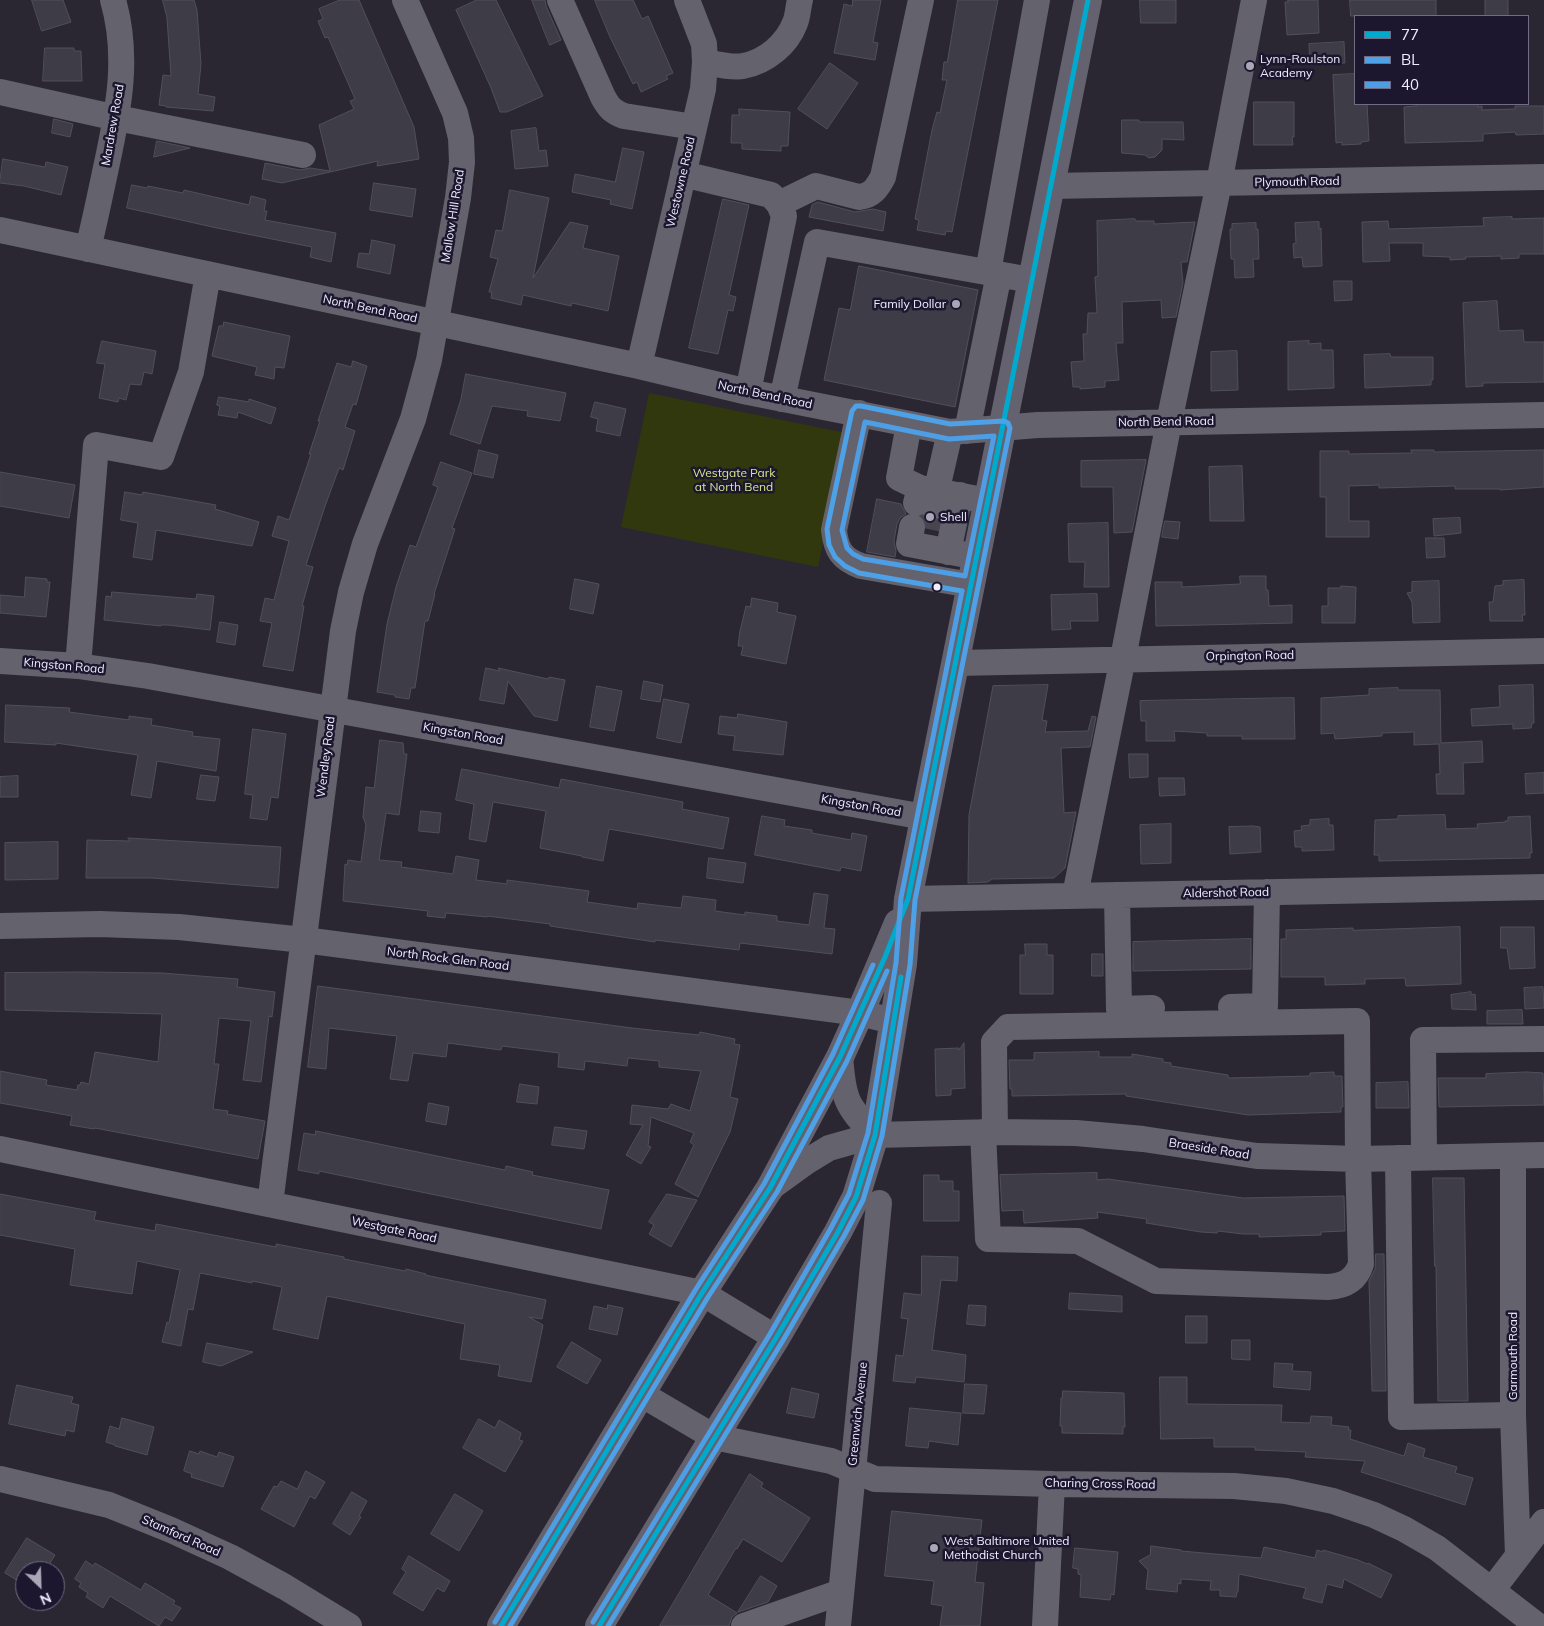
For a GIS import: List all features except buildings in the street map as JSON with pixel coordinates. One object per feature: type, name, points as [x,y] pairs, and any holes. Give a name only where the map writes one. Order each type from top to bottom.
[{"type":"main road","points":[[599,1626],[776,1338],[838,1232],[856,1197],[875,1135],[903,964],[908,898],[1088,0]]},
{"type":"main road","points":[[501,1626],[702,1293],[770,1188],[840,1057],[908,898]]},
{"type":"street","name":"Mardrew Road","points":[[88,249],[117,118],[122,85],[121,48],[117,16],[112,0]]},
{"type":"street","name":"Mallow Hill Road","points":[[405,0],[455,113],[461,138],[462,162],[458,198],[435,322]]},
{"type":"street","points":[[560,0],[603,97],[614,113],[694,127]]},
{"type":"street","name":"Westowne Road","points":[[639,366],[703,89],[704,44],[687,0]]},
{"type":"street","points":[[705,62],[742,66],[757,62],[774,51],[786,39],[796,22],[800,0]]},
{"type":"street","points":[[779,204],[816,186],[859,197],[865,197],[873,193],[883,177],[921,0]]},
{"type":"street","points":[[931,515],[959,431],[994,273],[1037,0]]},
{"type":"street","points":[[1075,895],[1168,422],[1219,183],[1254,0]]},
{"type":"street","points":[[0,92],[117,118],[303,155]]},
{"type":"street","points":[[682,174],[771,195],[779,204],[784,216],[748,392]]},
{"type":"street","name":"Plymouth Road","points":[[1050,186],[1544,177]]},
{"type":"street","name":"North Bend Road","points":[[0,230],[639,366],[748,392],[909,424],[959,431],[1038,425],[1544,415]]},
{"type":"street","points":[[782,399],[817,242],[1031,280]]},
{"type":"street","points":[[78,666],[96,445],[161,457],[190,372],[208,274]]},
{"type":"street","name":"Wendley Road","points":[[270,1204],[343,631],[351,592],[366,544],[414,419],[429,360],[435,322]]},
{"type":"street","points":[[859,413],[834,530],[835,541],[841,553],[848,561],[861,566],[971,585]]},
{"type":"street","points":[[909,424],[899,478],[931,515],[977,557]]},
{"type":"street","points":[[931,515],[988,501]]},
{"type":"street","name":"Orpington Road","points":[[956,663],[1123,658],[1544,651]]},
{"type":"street","name":"Kingston Road","points":[[0,661],[78,666],[148,676],[924,817]]},
{"type":"street","name":"Aldershot Road","points":[[908,898],[1544,887]]},
{"type":"street","points":[[1117,895],[1119,1009],[1265,1006],[1267,892]]},
{"type":"street","name":"North Rock Glen Road","points":[[0,926],[100,924],[179,927],[304,940],[860,1013],[893,1021]]},
{"type":"street","points":[[1357,1021],[1358,1159],[1361,1264],[1358,1274],[1339,1287],[1156,1281],[1078,1241],[988,1239],[989,1132],[994,1042],[1008,1027],[1357,1021]]},
{"type":"street","points":[[1424,1157],[1423,1040],[1544,1039]]},
{"type":"street","points":[[840,1057],[843,1087],[848,1102],[856,1116],[875,1135]]},
{"type":"street","name":"Braeside Road","points":[[770,1188],[829,1148],[875,1135],[989,1132],[1076,1133],[1144,1139],[1257,1156],[1358,1159],[1544,1155]]},
{"type":"street","name":"Westgate Road","points":[[0,1149],[702,1293],[776,1338]]},
{"type":"street","name":"Garmouth Road","points":[[1512,1156],[1513,1415],[1518,1556]]},
{"type":"street","points":[[1398,1158],[1401,1417],[1513,1415]]},
{"type":"street","name":"Greenwich Avenue","points":[[838,1626],[879,1203]]},
{"type":"street","name":"Charing Cross Road","points":[[641,1394],[714,1437],[831,1461],[875,1479],[1052,1484],[1234,1486],[1286,1491],[1334,1501],[1374,1515],[1404,1529],[1437,1548],[1538,1626]]},
{"type":"street","name":"Stamford Road","points":[[0,1480],[110,1505],[162,1526],[230,1557],[285,1587],[349,1626]]},
{"type":"street","points":[[1046,1626],[1052,1484]]},
{"type":"street","points":[[1492,1590],[1544,1522]]},
{"type":"street","points":[[744,1626],[841,1592]]},
{"type":"green space","name":"Westgate Park at North Bend","points":[[649,393],[846,433],[818,567],[621,527]]},
{"type":"tunnel","points":[[928,529],[933,506]]},
{"type":"transit line","name":"77","points":[[501,1626],[702,1293],[770,1188],[840,1057],[885,957],[908,899],[1088,0]]},
{"type":"transit line","name":"BL","points":[[608,1626],[782,1342],[844,1236],[863,1200],[882,1136],[910,965],[915,900],[1010,428],[1008,423],[1004,421],[950,424],[856,406],[852,411],[827,529],[829,545],[835,557],[845,566],[859,573],[962,591]]},
{"type":"transit line","name":"40","points":[[865,422],[949,439],[994,436],[965,576],[863,559],[853,554],[847,548],[842,530],[865,422]]},
{"type":"transit line","name":"40","points":[[593,1622],[770,1334],[849,1194],[868,1133],[896,963],[901,898],[962,591]]},
{"type":"transit line","name":"40","points":[[495,1622],[696,1289],[764,1184],[833,1054],[873,965]]},
{"type":"transit line","name":"BL","points":[[510,1626],[708,1297],[777,1192],[847,1061],[887,971]]},
{"type":"transit line","name":"77","points":[[599,1626],[776,1338],[838,1232],[856,1197],[875,1135],[901,977]]},
{"type":"place","name":"Lynn-Roulston Academy","points":[[1250,66]]},
{"type":"place","name":"Family Dollar","points":[[956,304]]},
{"type":"place","name":"Shell","points":[[930,517]]},
{"type":"place","name":"West Baltimore United Methodist Church","points":[[934,1548]]}]
